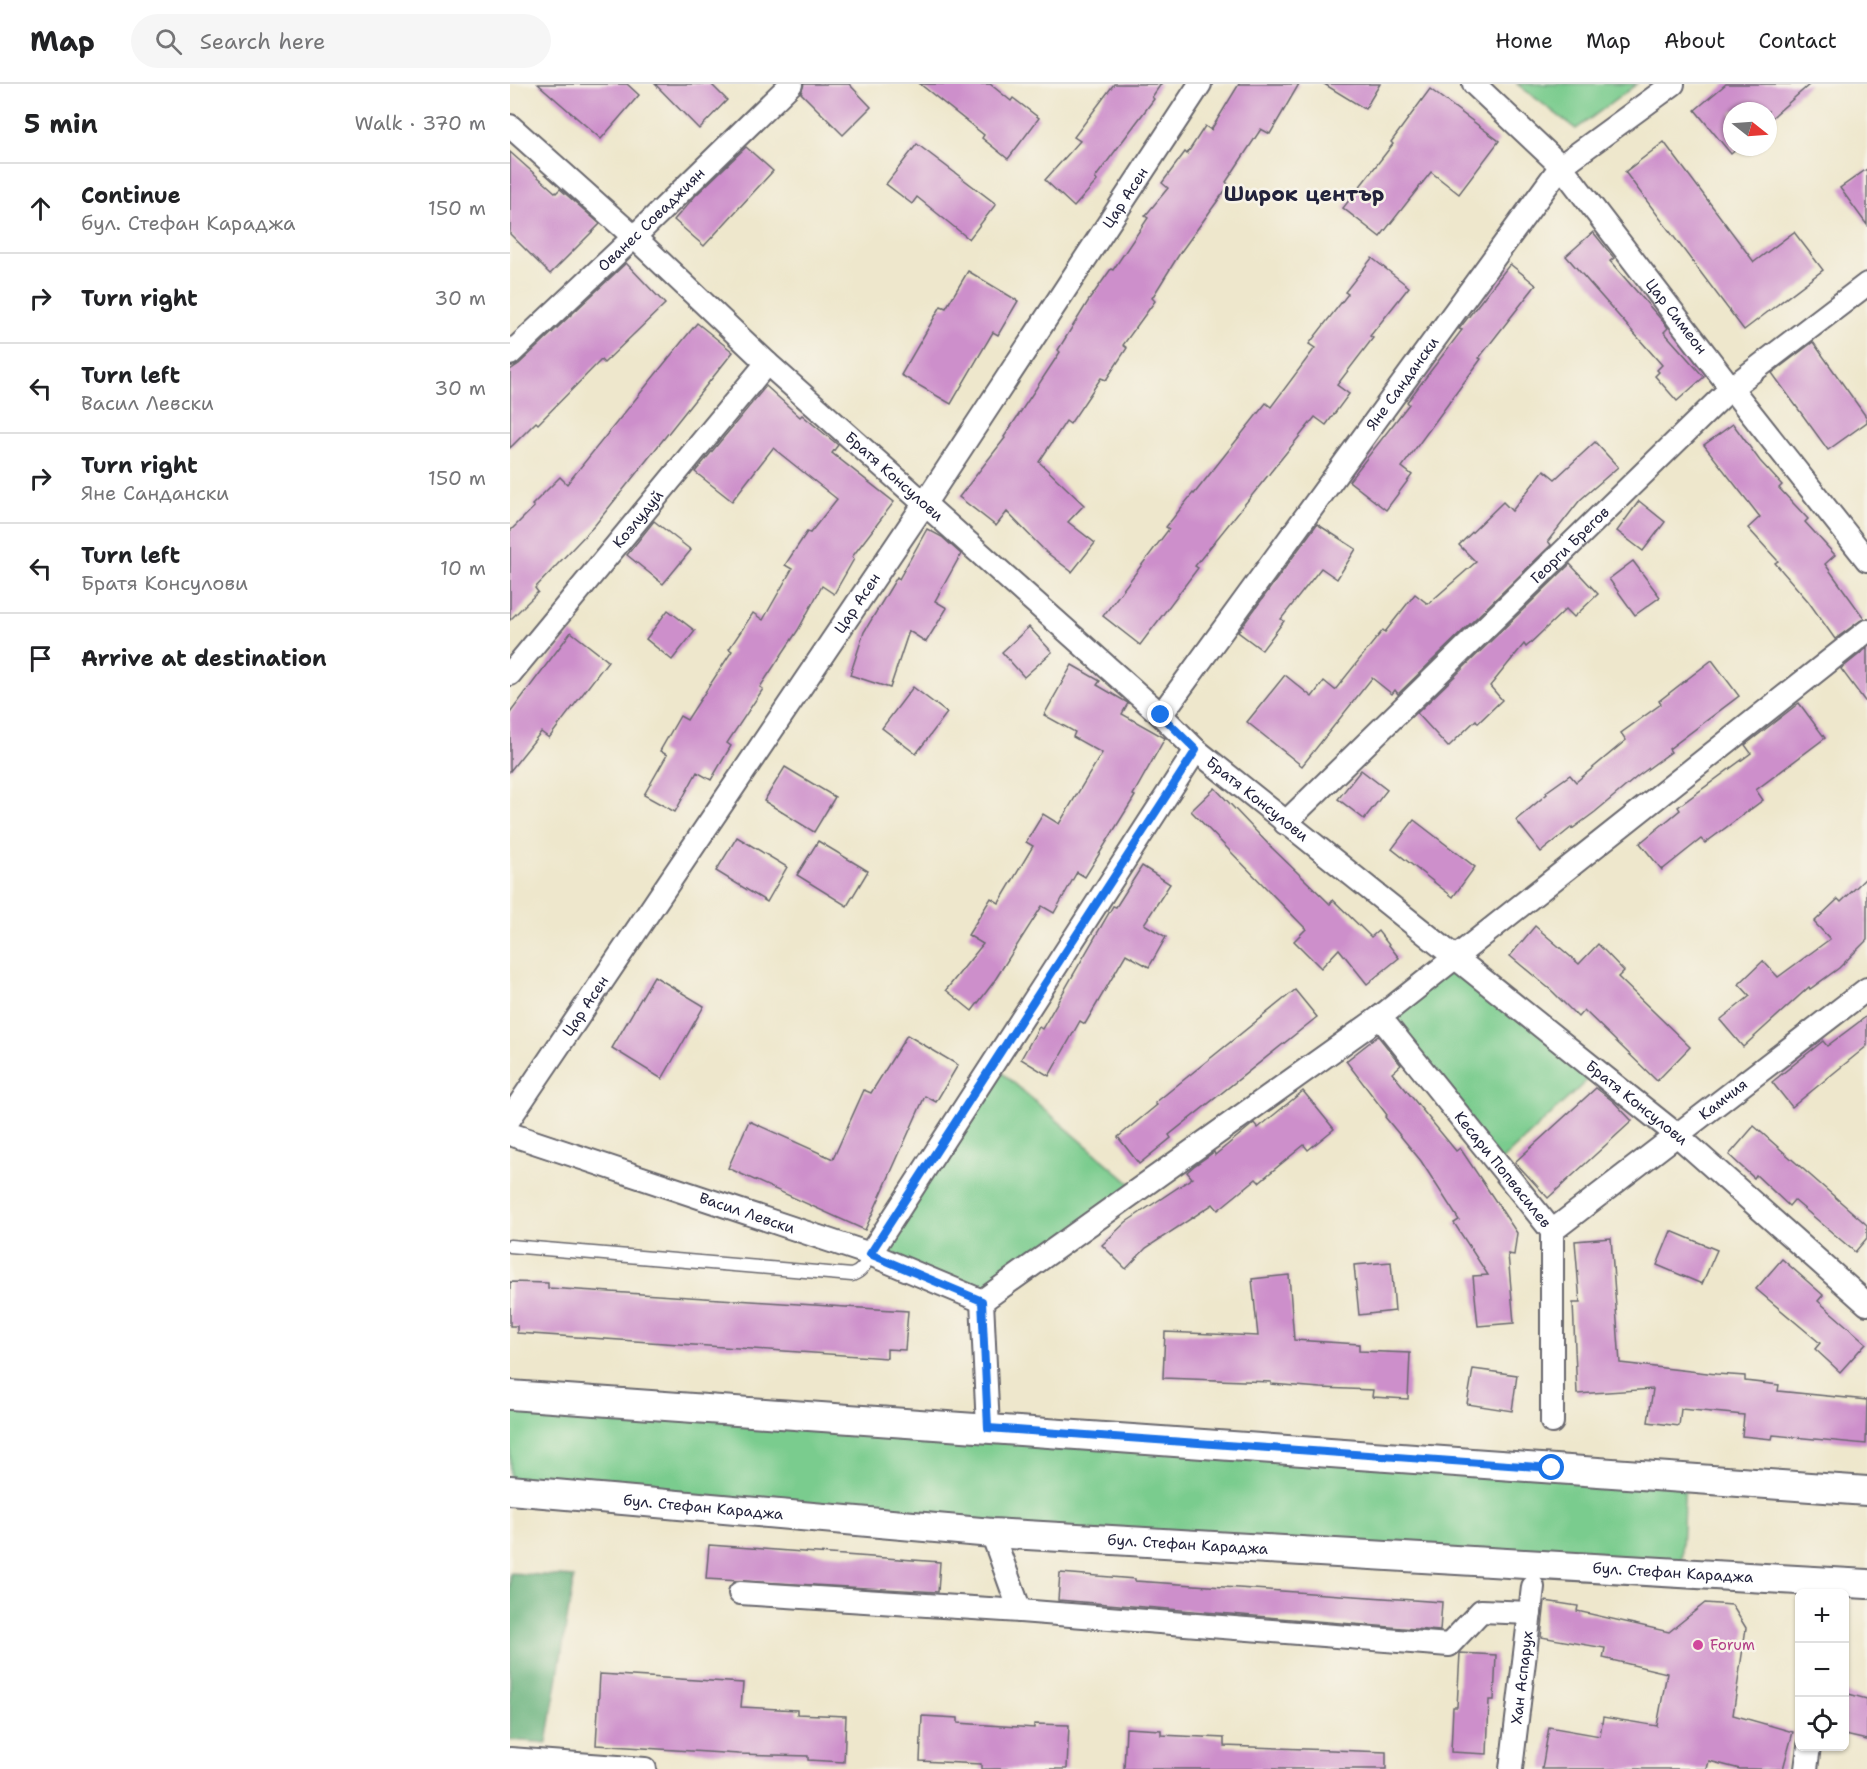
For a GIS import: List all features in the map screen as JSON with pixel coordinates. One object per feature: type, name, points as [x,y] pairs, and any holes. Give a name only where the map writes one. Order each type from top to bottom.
[{"type":"street","name":"Ованес Соваджиян","points":[[510,354],[791,84]]},
{"type":"street","name":"Цар Асен","points":[[510,1118],[925,503],[1200,84]]},
{"type":"street","name":"Цар Симеон","points":[[1474,84],[1561,166],[1731,388],[1867,560]]},
{"type":"street","name":"Яне Сандански","points":[[1161,715],[1561,166],[1673,84]]},
{"type":"street","name":"Братя Консулови","points":[[510,126],[634,237],[767,363],[1161,715],[1196,750],[1677,1136],[1867,1304]]},
{"type":"street","name":"Георги Брегов","points":[[1285,823],[1731,388],[1867,284]]},
{"type":"street","name":"Козлудуй","points":[[510,674],[767,363]]},
{"type":"street","points":[[988,1428],[982,1301],[1380,1017],[1867,631]]},
{"type":"street","points":[[870,1254],[1196,750]]},
{"type":"street","name":"Камчия","points":[[1552,1231],[1867,989]]},
{"type":"street","name":"Кесари Попвасилев","points":[[1380,1017],[1552,1231],[1552,1422]]},
{"type":"street","name":"Васил Левски","points":[[510,1134],[870,1254],[982,1301]]},
{"type":"street","points":[[510,1395],[1867,1491]]},
{"type":"street","name":"бул. Стефан Караджа","points":[[510,1490],[992,1533],[1836,1588],[1867,1584]]},
{"type":"street","points":[[992,1533],[1020,1611]]},
{"type":"street","name":"Хан Аспарух","points":[[1511,1769],[1533,1587]]},
{"type":"street","points":[[740,1593],[1020,1611],[1449,1645],[1481,1611],[1530,1613]]},
{"type":"street","points":[[1806,1769],[1808,1751]]},
{"type":"street","points":[[510,1759],[593,1767],[645,1769]]},
{"type":"lane","points":[[510,1246],[852,1275],[859,1273],[870,1254]]},
{"type":"green space","points":[[1517,84],[1637,84],[1576,129]]},
{"type":"green space","points":[[1455,956],[1597,1071],[1498,1164],[1380,1017]]},
{"type":"green space","points":[[993,1065],[1138,1190],[982,1301],[870,1254]]},
{"type":"green space","points":[[510,1395],[1685,1478],[1681,1573],[510,1490]]},
{"type":"green space","points":[[510,1573],[574,1577],[547,1743],[510,1740]]},
{"type":"building","points":[[538,84],[627,84],[639,95],[601,139]]},
{"type":"building","points":[[655,84],[711,84],[727,100],[699,129]]},
{"type":"building","points":[[804,84],[849,84],[871,107],[843,135],[801,93]]},
{"type":"building","points":[[920,84],[990,84],[1011,101],[1013,98],[1039,118],[1008,159],[982,138],[984,135]]},
{"type":"building","points":[[1114,84],[1161,84],[1152,97],[1154,99],[1095,178],[1097,181],[1074,207],[1045,180],[1080,141],[1074,137]]},
{"type":"building","points":[[1239,84],[1299,84],[1270,134],[1261,129],[1226,182],[1229,185],[1180,253],[1152,298],[1155,301],[1123,345],[1127,348],[1106,380],[1101,378],[1070,424],[1066,421],[1039,462],[1084,505],[1068,522],[1095,543],[1072,572],[1046,552],[1007,512],[996,526],[959,497],[1005,438],[1060,352],[1058,350],[1089,300],[1111,269],[1113,270],[1148,218],[1145,216],[1168,188],[1162,183],[1185,152],[1187,154],[1205,126],[1211,130]]},
{"type":"building","points":[[1324,84],[1380,84],[1365,109]]},
{"type":"building","points":[[1726,84],[1810,84],[1777,113],[1777,102],[1723,102],[1723,144],[1695,110]]},
{"type":"building","points":[[1430,89],[1499,141],[1459,194],[1431,172],[1380,237],[1343,208],[1393,144],[1391,142]]},
{"type":"building","points":[[1664,142],[1754,262],[1794,232],[1823,270],[1744,330],[1625,172]]},
{"type":"building","points":[[917,144],[996,204],[969,239],[917,197],[912,204],[886,184]]},
{"type":"building","points":[[746,147],[773,171],[704,246],[674,220],[695,196]]},
{"type":"building","points":[[510,152],[556,193],[560,189],[600,224],[550,274],[510,234]]},
{"type":"building","points":[[1867,169],[1867,225],[1840,188]]},
{"type":"building","points":[[1593,232],[1614,258],[1610,261],[1666,325],[1668,328],[1664,332],[1704,377],[1677,401],[1655,376],[1662,365],[1566,256]]},
{"type":"building","points":[[1372,258],[1409,287],[1370,336],[1373,338],[1337,385],[1349,394],[1326,425],[1315,417],[1195,566],[1198,568],[1140,645],[1103,616],[1169,529],[1166,527],[1193,493],[1266,403],[1271,407],[1315,348],[1309,344],[1348,294],[1345,292]]},
{"type":"building","points":[[626,263],[665,304],[604,363],[601,360],[538,424],[536,422],[510,448],[510,370]]},
{"type":"building","points":[[1510,264],[1536,285],[1479,358],[1481,359],[1402,467],[1412,475],[1386,510],[1349,481],[1409,404],[1407,402],[1462,330],[1459,329]]},
{"type":"building","points":[[968,271],[1018,301],[998,335],[993,332],[951,404],[901,375],[941,306],[946,308]]},
{"type":"building","points":[[697,323],[733,352],[595,525],[535,588],[538,592],[510,620],[510,531],[560,477],[567,484]]},
{"type":"building","points":[[1813,342],[1867,418],[1867,422],[1828,450],[1772,373]]},
{"type":"building","points":[[766,386],[800,417],[802,415],[838,445],[832,453],[894,502],[852,557],[854,559],[834,594],[822,586],[798,630],[760,687],[763,689],[727,743],[731,746],[711,780],[697,772],[675,812],[644,795],[667,755],[660,751],[680,716],[687,720],[732,651],[729,649],[753,613],[763,620],[792,569],[785,565],[807,532],[810,533],[837,499],[773,448],[732,501],[695,472]]},
{"type":"building","points":[[1733,424],[1760,461],[1782,485],[1779,488],[1808,519],[1805,522],[1835,555],[1825,564],[1864,618],[1835,639],[1808,601],[1775,563],[1778,561],[1748,528],[1760,517],[1704,445]]},
{"type":"building","points":[[1595,442],[1618,467],[1580,500],[1548,541],[1551,545],[1398,694],[1395,690],[1392,694],[1372,678],[1302,766],[1247,722],[1285,675],[1312,697],[1324,681],[1335,690],[1415,594],[1428,604],[1476,562],[1459,545],[1503,502],[1512,511],[1544,470],[1555,479]]},
{"type":"building","points":[[1639,501],[1665,522],[1643,551],[1617,531]]},
{"type":"building","points":[[654,521],[691,550],[663,584],[627,555]]},
{"type":"building","points":[[1317,524],[1356,549],[1337,579],[1321,568],[1281,619],[1284,621],[1262,650],[1238,632]]},
{"type":"building","points":[[927,529],[942,537],[961,554],[935,601],[947,608],[926,642],[909,631],[890,688],[850,675],[864,632],[897,577],[899,579]]},
{"type":"building","points":[[1633,561],[1660,597],[1635,615],[1609,579]]},
{"type":"building","points":[[1570,564],[1598,594],[1574,617],[1566,609],[1526,647],[1524,644],[1490,686],[1502,700],[1478,723],[1476,720],[1448,747],[1417,713]]},
{"type":"building","points":[[668,610],[695,631],[672,660],[646,639]]},
{"type":"building","points":[[1029,627],[1052,652],[1024,677],[1002,652]]},
{"type":"building","points":[[571,632],[608,661],[549,738],[541,732],[510,771],[510,713]]},
{"type":"building","points":[[1867,648],[1867,704],[1841,669]]},
{"type":"building","points":[[1712,660],[1739,696],[1669,749],[1671,752],[1595,812],[1541,852],[1516,820],[1547,794],[1546,792],[1570,775],[1576,782],[1626,740],[1621,733],[1661,704],[1659,701]]},
{"type":"building","points":[[1072,665],[1100,681],[1097,685],[1128,703],[1122,714],[1165,738],[1133,795],[1135,796],[1085,877],[1077,872],[1054,913],[1042,906],[993,983],[972,1011],[946,990],[983,944],[968,935],[991,898],[999,903],[1033,846],[1026,842],[1043,814],[1059,824],[1102,753],[1073,737],[1075,732],[1044,715]]},
{"type":"building","points":[[913,687],[947,713],[916,754],[882,728]]},
{"type":"building","points":[[1799,703],[1825,738],[1756,790],[1763,800],[1705,843],[1701,839],[1662,870],[1640,843],[1680,810],[1678,807],[1751,753],[1745,745]]},
{"type":"building","points":[[785,767],[835,797],[814,832],[764,801]]},
{"type":"building","points":[[1361,770],[1387,790],[1364,819],[1338,799]]},
{"type":"building","points":[[1215,788],[1330,904],[1333,900],[1371,937],[1378,931],[1399,958],[1367,984],[1339,949],[1321,968],[1294,941],[1306,929],[1191,811]]},
{"type":"building","points":[[1414,820],[1475,867],[1453,897],[1392,849]]},
{"type":"building","points":[[737,837],[787,867],[767,902],[716,871]]},
{"type":"building","points":[[818,841],[868,871],[847,906],[797,875]]},
{"type":"building","points":[[1142,866],[1170,884],[1144,924],[1166,937],[1149,967],[1126,954],[1085,1024],[1080,1021],[1049,1076],[1021,1059],[1039,1027],[1042,1029],[1113,906],[1116,907]]},
{"type":"building","points":[[1867,877],[1867,940],[1839,968],[1810,989],[1809,987],[1743,1047],[1720,1020],[1750,996],[1739,984],[1763,961],[1778,977],[1830,939],[1814,922],[1838,899],[1841,902]]},
{"type":"building","points":[[1535,926],[1579,964],[1598,944],[1624,971],[1618,977],[1690,1047],[1657,1081],[1584,1010],[1578,1017],[1552,991],[1510,956]]},
{"type":"building","points":[[654,976],[704,1006],[662,1079],[612,1048]]},
{"type":"building","points":[[1295,990],[1317,1017],[1169,1135],[1171,1138],[1139,1164],[1118,1137],[1157,1105],[1155,1103]]},
{"type":"building","points":[[1867,1016],[1867,1046],[1792,1107],[1772,1082],[1823,1041],[1827,1046]]},
{"type":"building","points":[[907,1035],[958,1065],[936,1102],[925,1096],[865,1230],[728,1168],[749,1121],[833,1159],[864,1090],[871,1093]]},
{"type":"building","points":[[1378,1036],[1401,1065],[1392,1073],[1456,1151],[1460,1148],[1517,1233],[1514,1255],[1508,1254],[1514,1323],[1478,1326],[1473,1276],[1488,1275],[1454,1223],[1459,1220],[1421,1161],[1385,1117],[1387,1115],[1346,1061]]},
{"type":"building","points":[[1596,1088],[1614,1102],[1632,1121],[1548,1198],[1515,1162]]},
{"type":"building","points":[[1303,1091],[1334,1129],[1308,1150],[1304,1145],[1259,1182],[1256,1179],[1218,1210],[1213,1204],[1146,1248],[1126,1269],[1102,1245],[1126,1222],[1192,1178],[1187,1172],[1194,1166],[1214,1152],[1215,1155],[1254,1123],[1258,1128]]},
{"type":"building","points":[[1754,1126],[1867,1225],[1867,1238],[1855,1252],[1794,1200],[1789,1206],[1756,1175],[1754,1178],[1729,1155]]},
{"type":"building","points":[[1671,1231],[1717,1250],[1702,1284],[1657,1265]]},
{"type":"building","points":[[1611,1238],[1620,1363],[1745,1376],[1745,1381],[1779,1385],[1778,1391],[1867,1400],[1866,1444],[1773,1435],[1772,1439],[1742,1436],[1744,1415],[1681,1409],[1679,1426],[1648,1422],[1653,1389],[1577,1394],[1573,1303],[1580,1303],[1575,1241]]},
{"type":"building","points":[[1782,1259],[1823,1295],[1818,1301],[1866,1343],[1840,1372],[1815,1349],[1820,1343],[1756,1289]]},
{"type":"building","points":[[1391,1262],[1395,1311],[1359,1315],[1354,1265]]},
{"type":"building","points":[[1289,1275],[1294,1340],[1359,1344],[1359,1351],[1410,1353],[1408,1399],[1372,1397],[1373,1390],[1321,1388],[1271,1384],[1271,1382],[1163,1378],[1165,1332],[1258,1336],[1252,1279]]},
{"type":"building","points":[[510,1282],[548,1283],[548,1288],[908,1311],[905,1350],[887,1349],[887,1358],[517,1333],[517,1326],[510,1326]]},
{"type":"building","points":[[1473,1369],[1517,1375],[1512,1411],[1467,1404]]},
{"type":"building","points":[[709,1545],[940,1562],[938,1592],[706,1579]]},
{"type":"building","points":[[1060,1573],[1135,1579],[1135,1581],[1442,1602],[1440,1631],[1058,1600]]},
{"type":"building","points":[[1545,1601],[1578,1606],[1577,1611],[1669,1632],[1705,1603],[1732,1605],[1746,1628],[1733,1715],[1793,1732],[1783,1769],[1740,1769],[1709,1761],[1707,1769],[1542,1769],[1549,1727],[1600,1736],[1603,1717],[1657,1726],[1667,1673],[1603,1658],[1605,1648],[1541,1637]]},
{"type":"building","points":[[1460,1653],[1496,1655],[1494,1700],[1489,1700],[1487,1754],[1451,1752],[1453,1707],[1457,1707]]},
{"type":"building","points":[[600,1674],[743,1683],[741,1707],[797,1710],[797,1714],[846,1716],[844,1762],[808,1760],[808,1756],[596,1745]]},
{"type":"building","points":[[1849,1694],[1867,1699],[1867,1740],[1849,1736]]},
{"type":"building","points":[[922,1716],[958,1718],[958,1723],[1034,1728],[1034,1724],[1069,1725],[1067,1769],[981,1769],[981,1764],[920,1761]]},
{"type":"building","points":[[1126,1728],[1161,1730],[1161,1735],[1224,1738],[1224,1746],[1386,1752],[1386,1769],[1124,1769]]},
{"type":"place","name":"Forum","points":[[1698,1645]]},
{"type":"district","name":"Широк център","points":[[1304,194]]},
{"type":"route","points":[[1161,715],[1196,750],[870,1254],[982,1301],[988,1428],[1552,1468]]}]
